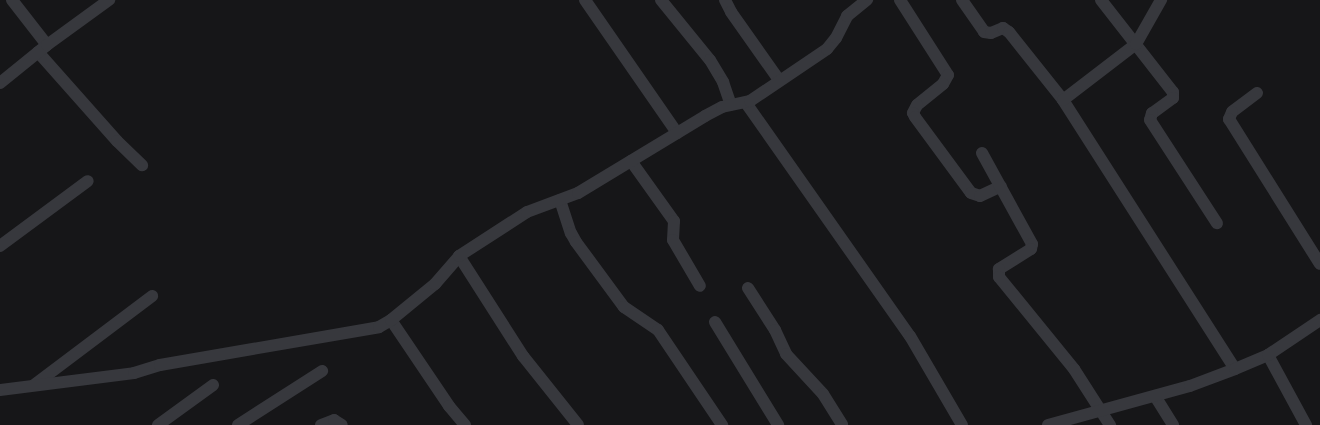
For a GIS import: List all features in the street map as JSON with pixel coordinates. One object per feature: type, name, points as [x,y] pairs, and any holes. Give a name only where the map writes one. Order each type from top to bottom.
[{"type":"street","points":[[12,0],[42,49],[117,140],[142,165]]},
{"type":"street","points":[[0,83],[42,49],[109,0]]},
{"type":"street","points":[[585,0],[677,132]]},
{"type":"street","points":[[661,0],[714,66],[723,82],[731,105]]},
{"type":"street","points":[[726,0],[732,12],[779,80]]},
{"type":"street","points":[[0,390],[134,373],[160,365],[369,330],[391,320],[435,284],[459,256],[527,212],[540,205],[578,193],[705,116],[731,105],[746,103],[827,49],[836,38],[847,16],[867,0]]},
{"type":"street","points":[[900,0],[948,75],[944,84],[917,105],[914,109],[915,117],[971,193],[980,196],[1001,186]]},
{"type":"street","points":[[962,0],[984,32],[991,33],[1003,28],[1009,32],[1063,100],[1235,369]]},
{"type":"street","points":[[1101,0],[1174,96],[1152,113],[1150,120],[1217,224]]},
{"type":"street","points":[[1063,100],[1136,44],[1161,0]]},
{"type":"street","points":[[1257,93],[1232,112],[1229,119],[1320,264]]},
{"type":"street","points":[[746,103],[910,336],[962,425]]},
{"type":"street","points":[[982,152],[1032,247],[999,269],[998,274],[1056,344],[1103,410],[1110,425]]},
{"type":"street","points":[[631,161],[674,221],[673,240],[700,286]]},
{"type":"street","points":[[0,246],[88,182]]},
{"type":"street","points":[[560,200],[576,242],[624,307],[658,330],[722,425]]},
{"type":"street","points":[[459,256],[523,356],[578,425]]},
{"type":"street","points":[[748,288],[775,330],[786,354],[823,394],[842,425]]},
{"type":"street","points":[[34,385],[152,296]]},
{"type":"street","points":[[391,320],[449,406],[465,425]]},
{"type":"street","points":[[1048,425],[1190,386],[1235,369],[1268,355],[1320,320]]},
{"type":"street","points":[[715,322],[778,425]]},
{"type":"street","points":[[1268,355],[1306,425]]},
{"type":"street","points":[[238,425],[322,371]]},
{"type":"street","points":[[158,425],[213,385]]},
{"type":"street","points":[[1155,396],[1173,425]]},
{"type":"street","points":[[321,425],[334,420],[342,425]]}]
